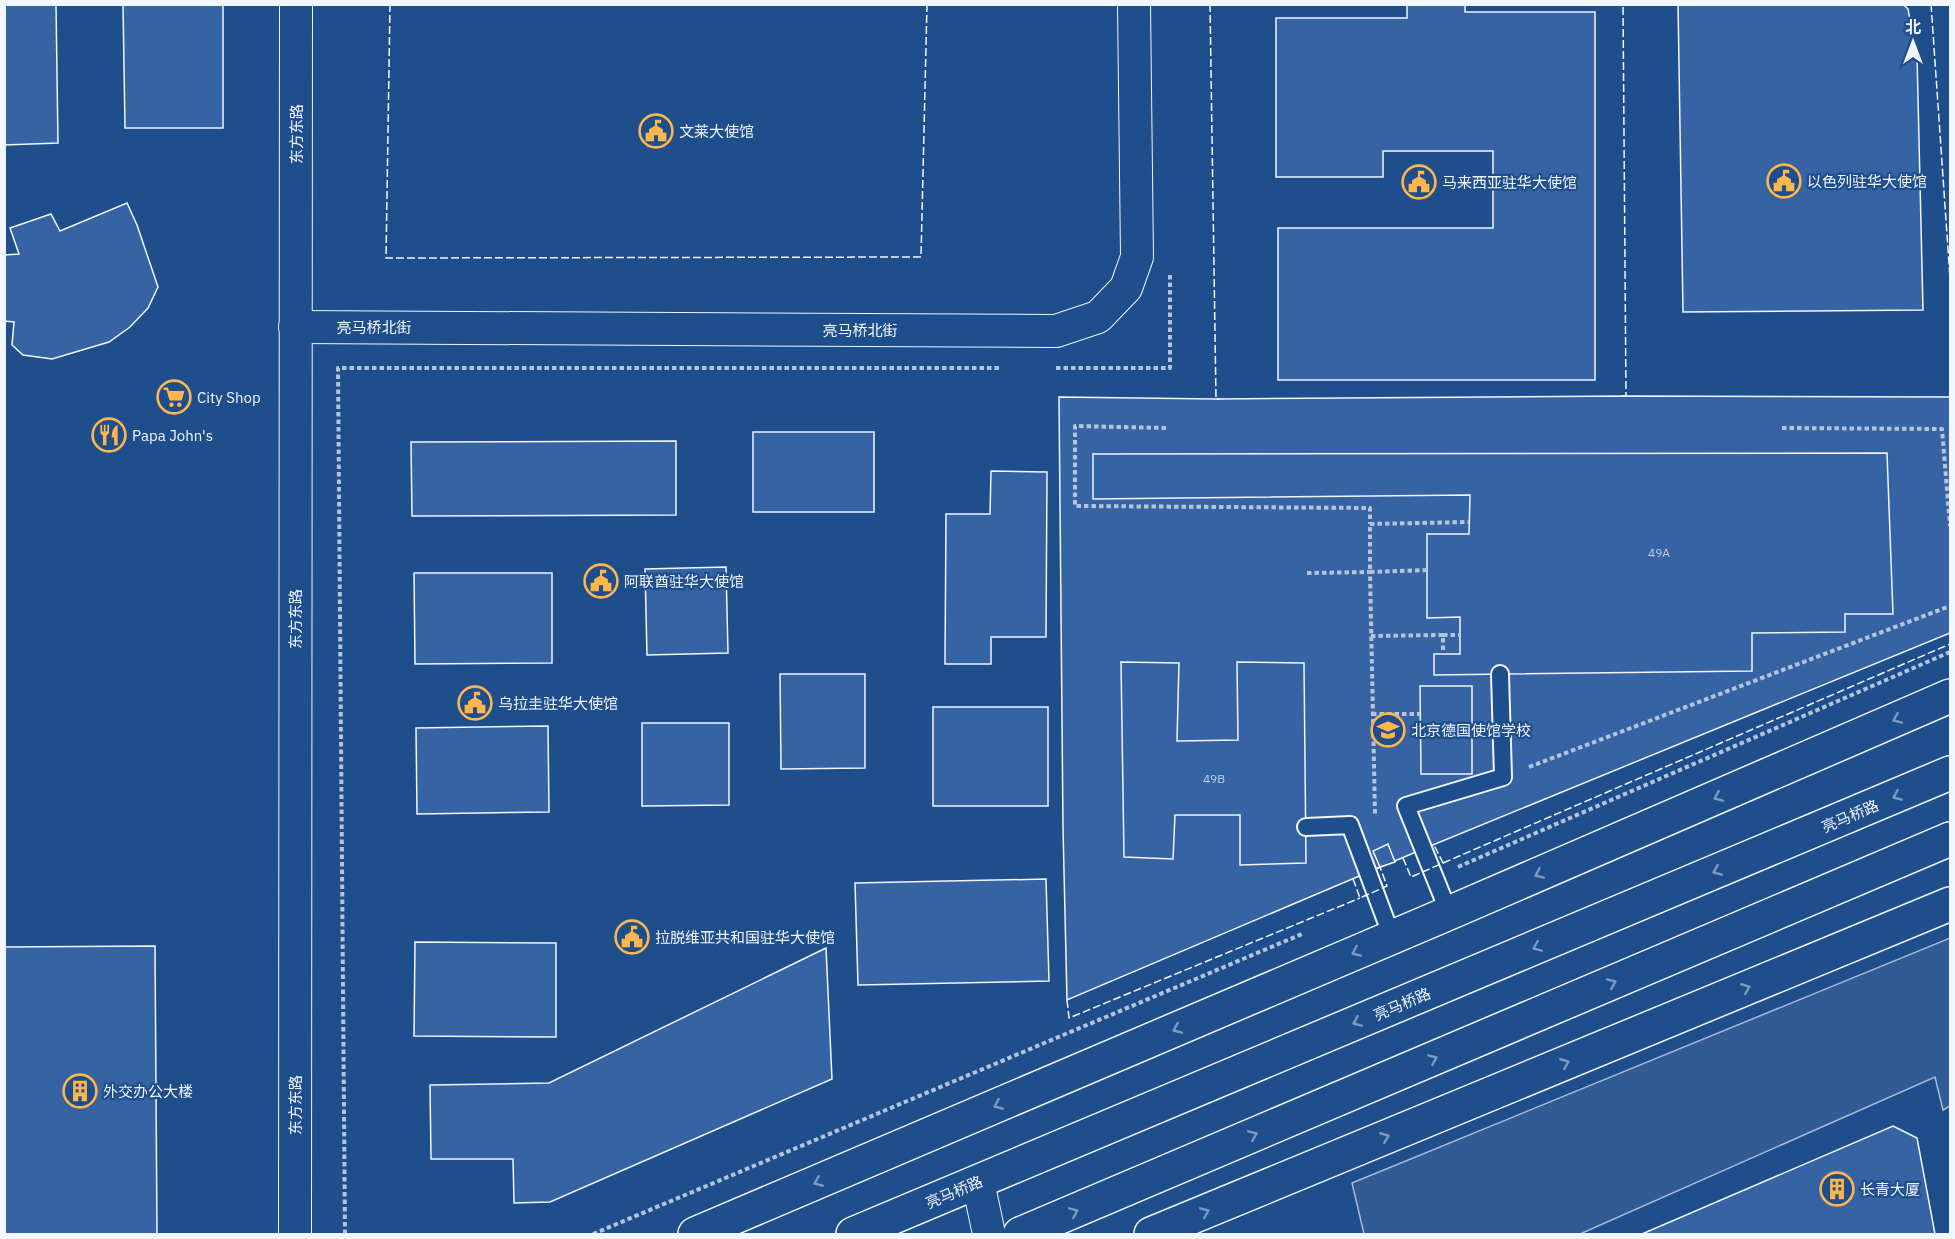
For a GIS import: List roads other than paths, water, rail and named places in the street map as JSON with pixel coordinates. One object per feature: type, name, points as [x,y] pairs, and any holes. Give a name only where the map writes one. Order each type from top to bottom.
[{"type":"street","name":"东方东路","points":[[295,1234],[297,4]]},
{"type":"street","name":"亮马桥北街","points":[[295,327],[1056,331],[1098,317],[1126,288],[1137,257],[1134,4]]},
{"type":"street","points":[[695,1234],[1449,913],[1950,696]]},
{"type":"street","name":"亮马桥路","points":[[853,1234],[1950,773]]},
{"type":"street","points":[[1020,1234],[1950,839]]},
{"type":"street","points":[[1151,1234],[1950,904]]},
{"type":"street","points":[[978,1182],[989,1234]]},
{"type":"lane","points":[[1449,913],[1407,806],[1503,777],[1500,674]]},
{"type":"lane","points":[[1306,827],[1350,825],[1392,937]]},
{"type":"place","name":"文莱大使馆","points":[[656,131]]},
{"type":"place","name":"以色列驻华大使馆","points":[[1784,181]]},
{"type":"place","name":"马来西亚驻华大使馆","points":[[1419,182]]},
{"type":"place","name":"City Shop","points":[[174,397]]},
{"type":"place","name":"Papa John's","points":[[109,435]]},
{"type":"place","name":"阿联酋驻华大使馆","points":[[601,581]]},
{"type":"place","name":"乌拉圭驻华大使馆","points":[[475,703]]},
{"type":"place","name":"北京德国使馆学校","points":[[1388,730]]},
{"type":"place","name":"拉脱维亚共和国驻华大使馆","points":[[632,937]]},
{"type":"place","name":"外交办公大楼","points":[[80,1091]]},
{"type":"place","name":"长青大厦","points":[[1837,1189]]}]
